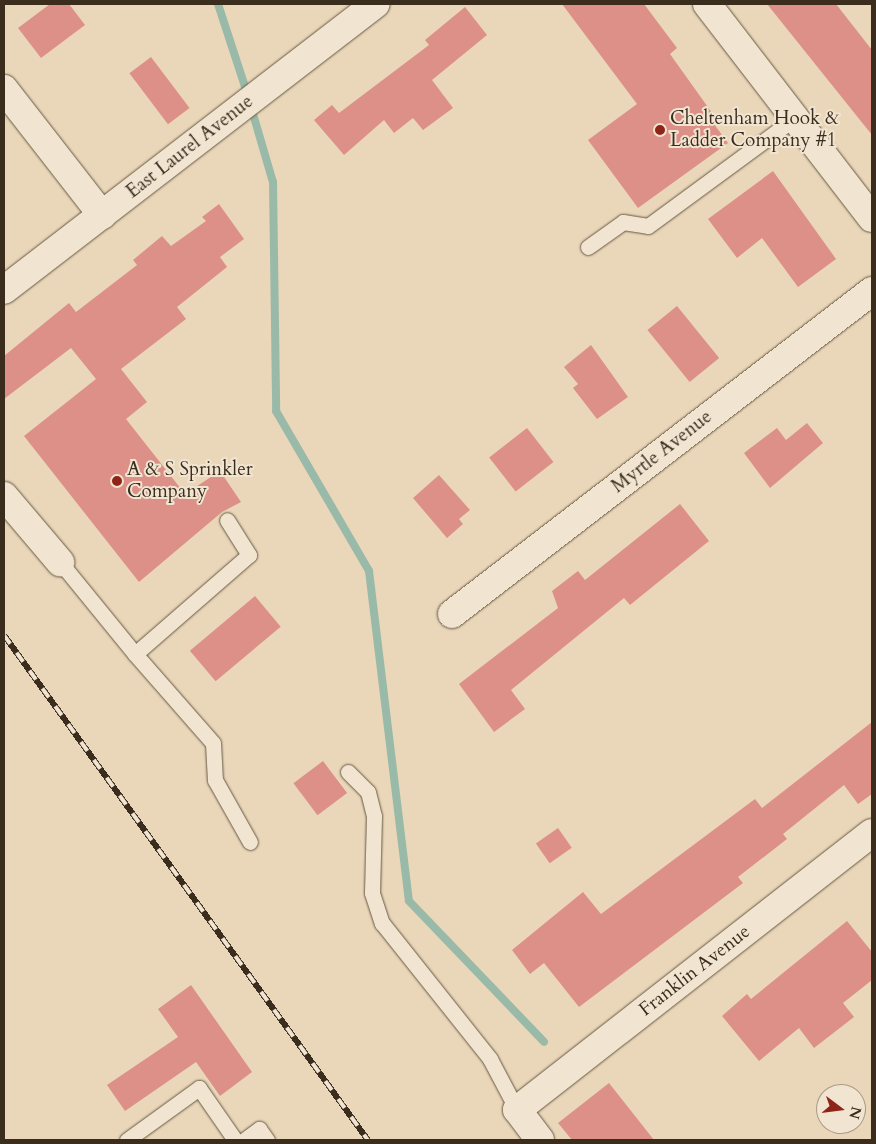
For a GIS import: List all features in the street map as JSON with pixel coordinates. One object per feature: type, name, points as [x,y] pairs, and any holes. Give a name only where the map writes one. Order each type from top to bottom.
[{"type":"street","name":"East Laurel Avenue","points":[[4,290],[376,4]]},
{"type":"street","points":[[707,4],[872,218]]},
{"type":"street","points":[[4,89],[102,215]]},
{"type":"street","name":"Myrtle Avenue","points":[[452,614],[872,291]]},
{"type":"street","points":[[4,496],[60,562]]},
{"type":"street","name":"Franklin Avenue","points":[[517,1110],[872,833]]},
{"type":"street","points":[[517,1110],[540,1140]]},
{"type":"lane","points":[[588,247],[623,222],[648,226],[795,118]]},
{"type":"lane","points":[[135,654],[249,555],[228,520]]},
{"type":"lane","points":[[60,562],[135,654],[213,743],[215,780],[250,842]]},
{"type":"lane","points":[[348,772],[368,792],[374,816],[372,893],[382,923],[490,1059],[517,1110]]},
{"type":"lane","points":[[127,1140],[199,1088],[235,1140]]},
{"type":"lane","points":[[244,1140],[259,1129],[267,1140]]},
{"type":"building","points":[[50,4],[69,4],[85,25],[41,58],[18,28]]},
{"type":"building","name":"Cheltenham Hook & Ladder Company #1","points":[[562,4],[644,4],[677,48],[670,54],[715,117],[711,120],[728,143],[638,208],[588,140],[637,104]]},
{"type":"building","points":[[767,4],[836,4],[872,50],[872,135]]},
{"type":"building","points":[[465,7],[487,35],[432,80],[453,108],[423,130],[413,118],[394,133],[384,120],[344,155],[314,120],[332,105],[339,113],[429,45],[425,40]]},
{"type":"building","points":[[151,57],[190,108],[168,124],[129,73]]},
{"type":"building","points":[[773,171],[836,259],[798,287],[762,238],[737,258],[708,219]]},
{"type":"building","points":[[219,204],[244,239],[220,257],[227,267],[177,307],[186,319],[121,369],[147,402],[126,419],[185,494],[220,471],[241,502],[222,512],[139,582],[24,436],[96,379],[71,348],[4,399],[4,356],[69,303],[76,312],[137,265],[133,260],[162,236],[171,246],[206,221],[202,217]]},
{"type":"building","points":[[677,306],[719,358],[690,382],[647,330]]},
{"type":"building","points":[[591,345],[628,397],[597,419],[573,388],[578,384],[564,367]]},
{"type":"building","points":[[807,423],[823,443],[770,488],[744,453],[777,428],[786,440]]},
{"type":"building","points":[[527,428],[553,462],[516,491],[489,458]]},
{"type":"building","points":[[439,475],[470,510],[459,519],[463,524],[447,538],[413,498]]},
{"type":"building","points":[[680,504],[709,541],[630,605],[624,598],[511,690],[525,709],[494,732],[459,684],[558,608],[552,591],[578,571],[585,580]]},
{"type":"building","points":[[255,596],[281,627],[216,681],[190,651]]},
{"type":"building","points":[[872,722],[872,794],[858,804],[844,785],[783,834],[787,839],[738,877],[743,883],[579,1007],[544,963],[530,974],[512,950],[583,892],[601,914],[755,799],[762,808]]},
{"type":"building","points":[[323,761],[347,793],[318,815],[293,783]]},
{"type":"building","points":[[558,828],[572,848],[550,863],[536,843]]},
{"type":"building","points":[[847,921],[872,952],[872,980],[843,1003],[854,1017],[814,1048],[799,1028],[759,1061],[722,1016],[747,994],[751,999]]},
{"type":"building","points":[[191,985],[252,1072],[220,1096],[196,1062],[125,1111],[107,1085],[178,1037],[158,1009]]},
{"type":"building","points":[[609,1083],[654,1140],[572,1140],[558,1123]]},
{"type":"waterway","points":[[218,4],[248,96]]},
{"type":"waterway","points":[[251,107],[273,182],[276,411],[369,571],[409,901],[544,1042]]},
{"type":"railway","points":[[4,635],[368,1140]]},
{"type":"place","name":"Cheltenham Hook & Ladder Company #1","points":[[660,130]]},
{"type":"place","name":"A & S Sprinkler Company","points":[[117,481]]}]
